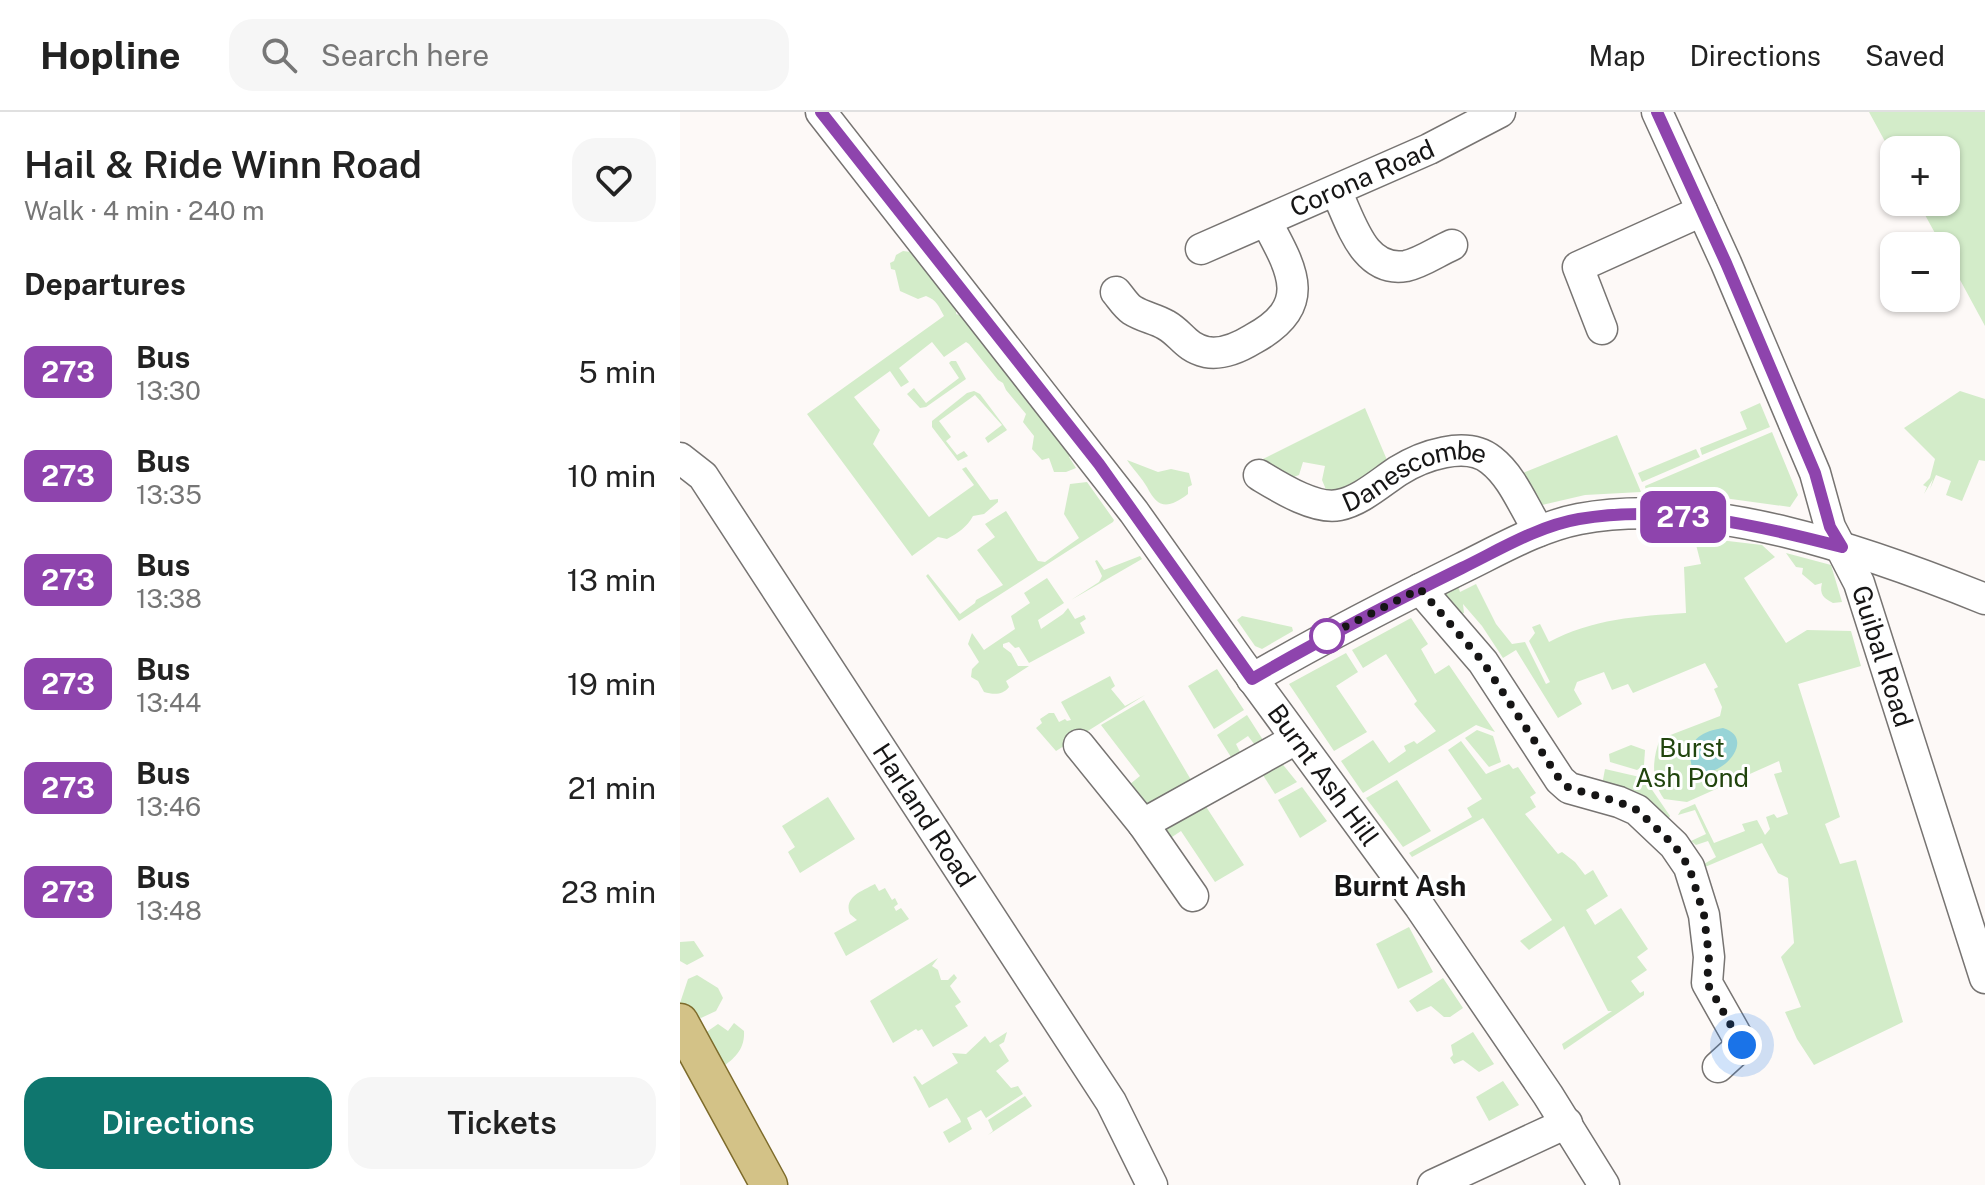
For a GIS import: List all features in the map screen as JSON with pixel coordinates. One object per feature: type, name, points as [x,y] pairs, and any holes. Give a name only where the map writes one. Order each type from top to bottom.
[{"type":"main road","points":[[680,1022],[769,1185]]},
{"type":"street","name":"Burnt Ash Hill","points":[[821,112],[1099,464],[1420,907],[1567,1123],[1604,1185]]},
{"type":"street","name":"Corona Road","points":[[1201,249],[1429,149],[1500,112]]},
{"type":"street","name":"Guibal Road","points":[[1657,112],[1815,473],[1830,527],[1842,547],[1870,615],[1985,978]]},
{"type":"street","points":[[1336,191],[1367,254],[1385,266],[1408,266],[1452,245]]},
{"type":"street","points":[[1602,329],[1578,267],[1702,211]]},
{"type":"street","name":"Corona Road","points":[[1116,292],[1131,310],[1168,325],[1185,344],[1209,352],[1220,352],[1250,341],[1278,324],[1292,300],[1292,281],[1266,221]]},
{"type":"street","name":"Danescombe","points":[[1259,475],[1288,493],[1337,506],[1417,462],[1464,450],[1481,453],[1502,470],[1539,531]]},
{"type":"street","name":"Harland Road","points":[[680,458],[703,476],[1020,961],[1122,1121],[1152,1185]]},
{"type":"street","points":[[1252,679],[1317,641],[1420,589],[1539,531],[1576,520],[1653,514],[1763,526],[1842,547],[1932,577],[1985,599]]},
{"type":"street","points":[[1420,589],[1483,662],[1560,780],[1569,788],[1637,810],[1674,845],[1689,867],[1704,915],[1709,957],[1707,983],[1750,1040],[1718,1067]]},
{"type":"street","points":[[1143,824],[1296,739]]},
{"type":"street","points":[[1079,745],[1143,824],[1193,896]]},
{"type":"street","points":[[1433,1185],[1567,1123]]},
{"type":"green space","points":[[1869,112],[1985,112],[1985,326],[1960,280],[1960,232],[1934,232],[1926,216],[1960,216],[1960,136],[1882,136]]},
{"type":"green space","points":[[903,251],[911,252],[950,295],[956,314],[962,316],[1036,411],[1047,415],[1075,454],[1069,457],[1076,468],[1054,472],[1049,458],[1042,460],[1032,449],[1034,436],[1023,422],[1026,414],[969,344],[966,342],[944,357],[932,342],[899,368],[909,382],[901,387],[890,371],[854,397],[880,430],[873,444],[929,517],[974,485],[962,469],[966,467],[990,500],[998,499],[998,502],[984,514],[973,516],[955,534],[947,539],[938,537],[912,556],[807,414],[944,316],[930,298],[918,299],[900,291],[890,263]]},
{"type":"green space","points":[[956,361],[966,379],[920,408],[907,394],[914,388],[926,403],[959,378],[949,363]]},
{"type":"green space","points":[[974,391],[980,394],[1007,430],[988,443],[985,438],[1002,425],[975,395],[939,421],[951,437],[946,441],[957,455],[964,451],[968,456],[958,461],[932,427],[932,421],[967,393]]},
{"type":"green space","points":[[1960,391],[1985,399],[1985,461],[1979,460],[1962,501],[1946,495],[1951,481],[1936,475],[1930,489],[1933,479],[1924,494],[1927,487],[1923,485],[1930,478],[1935,459],[1904,428]]},
{"type":"green space","points":[[1760,403],[1770,427],[1702,455],[1700,448],[1747,429],[1740,412]]},
{"type":"green space","points":[[1365,408],[1387,460],[1382,469],[1347,492],[1327,492],[1322,480],[1325,466],[1303,462],[1299,475],[1288,479],[1264,466],[1261,460]]},
{"type":"green space","points":[[1772,432],[1798,495],[1790,507],[1646,491],[1645,486]]},
{"type":"green space","points":[[1617,435],[1641,492],[1585,495],[1542,505],[1523,473]]},
{"type":"green space","points":[[1696,449],[1700,457],[1642,482],[1638,473]]},
{"type":"green space","points":[[1127,460],[1158,472],[1171,469],[1189,473],[1192,485],[1188,487],[1188,494],[1169,504],[1160,503]]},
{"type":"green space","points":[[1087,482],[1113,522],[959,621],[926,576],[928,574],[960,614],[976,600],[1003,585],[977,550],[995,537],[985,524],[1006,511],[1038,561],[1045,562],[1079,538],[1064,514],[1070,484]]},
{"type":"green space","name":"Burst Ash Pond","points":[[1694,537],[1762,545],[1775,557],[1744,578],[1786,643],[1807,630],[1851,631],[1861,666],[1798,684],[1840,817],[1825,824],[1840,864],[1856,860],[1903,1022],[1814,1065],[1797,1039],[1785,1012],[1801,1007],[1781,957],[1794,943],[1788,878],[1778,873],[1762,843],[1705,867],[1704,864],[1716,857],[1708,841],[1696,845],[1691,841],[1706,834],[1695,810],[1678,815],[1681,810],[1695,804],[1714,843],[1745,831],[1742,824],[1757,820],[1765,835],[1770,829],[1766,817],[1774,814],[1777,818],[1788,814],[1774,774],[1782,772],[1779,761],[1687,802],[1664,799],[1657,785],[1654,762],[1660,739],[1720,716],[1722,707],[1714,689],[1718,687],[1705,663],[1633,693],[1628,684],[1612,690],[1604,672],[1577,682],[1574,690],[1582,704],[1558,718],[1516,650],[1503,658],[1463,604],[1464,613],[1459,615],[1443,595],[1458,586],[1460,592],[1476,584],[1496,624],[1512,644],[1525,642],[1546,684],[1550,682],[1529,641],[1535,633],[1532,627],[1540,624],[1549,642],[1599,624],[1633,617],[1686,613],[1684,567],[1701,564]]},
{"type":"green space","points":[[1786,553],[1831,565],[1842,602],[1833,603],[1825,598],[1822,583],[1815,585],[1802,574],[1803,568],[1796,567]]},
{"type":"green space","points":[[1140,556],[1142,559],[1071,600],[1099,582],[1102,576],[1095,561],[1104,570]]},
{"type":"green space","points":[[1047,578],[1064,603],[1038,620],[1041,629],[1068,608],[1075,619],[1084,615],[1086,619],[1080,623],[1085,633],[1029,663],[1019,647],[1015,648],[1009,642],[1003,644],[1018,666],[1029,666],[1006,681],[1009,687],[1004,692],[984,692],[978,681],[971,677],[972,669],[979,662],[968,644],[972,633],[984,650],[1015,629],[1011,616],[1030,603],[1024,593]]},
{"type":"green space","points":[[1242,616],[1292,627],[1293,631],[1262,649],[1255,646],[1237,620]]},
{"type":"green space","points":[[1411,618],[1428,644],[1421,649],[1435,674],[1449,665],[1495,732],[1476,725],[1363,793],[1341,761],[1373,740],[1389,763],[1406,751],[1404,746],[1414,741],[1417,744],[1436,731],[1414,704],[1417,701],[1386,654],[1363,668],[1352,650]]},
{"type":"green space","points":[[1346,653],[1358,672],[1336,686],[1367,732],[1334,751],[1289,684]]},
{"type":"green space","points":[[1217,669],[1244,710],[1214,729],[1188,686]]},
{"type":"green space","points":[[1110,676],[1115,686],[1111,689],[1125,706],[1145,695],[1056,751],[1036,728],[1042,723],[1040,719],[1054,713],[1059,722],[1071,720],[1061,702]]},
{"type":"green space","points":[[1144,700],[1194,785],[1149,805],[1135,800],[1124,789],[1140,776],[1101,725]]},
{"type":"green space","points":[[1247,715],[1263,740],[1255,745],[1248,736],[1236,744],[1240,752],[1231,757],[1217,735]]},
{"type":"green space","points":[[1477,730],[1493,736],[1501,762],[1489,767],[1465,738]]},
{"type":"green space","points":[[1461,741],[1486,774],[1509,764],[1513,769],[1518,767],[1536,793],[1530,797],[1536,807],[1525,814],[1558,854],[1562,852],[1575,862],[1585,875],[1593,870],[1608,896],[1586,910],[1595,925],[1621,908],[1648,949],[1637,957],[1647,970],[1631,981],[1640,993],[1644,991],[1644,995],[1564,1050],[1562,1044],[1612,1011],[1608,1011],[1564,926],[1529,950],[1520,941],[1552,920],[1483,818],[1412,857],[1409,853],[1472,817],[1467,808],[1482,799],[1448,750]]},
{"type":"green space","points":[[1631,745],[1645,750],[1644,765],[1637,770],[1610,762],[1609,754]]},
{"type":"green space","points":[[1280,761],[1297,782],[1275,794],[1261,772]]},
{"type":"green space","points":[[1605,769],[1644,778],[1670,816],[1665,824],[1602,785]]},
{"type":"green space","points":[[1397,780],[1431,831],[1403,847],[1366,798]]},
{"type":"green space","points":[[1302,787],[1327,821],[1300,838],[1278,800]]},
{"type":"green space","points":[[828,797],[855,839],[800,873],[788,852],[795,847],[782,826]]},
{"type":"green space","points":[[1203,802],[1244,865],[1215,882],[1181,831],[1163,843],[1163,823]]},
{"type":"green space","points":[[875,884],[879,891],[885,888],[892,900],[895,898],[898,904],[894,907],[896,911],[901,908],[909,919],[846,956],[834,933],[857,920],[850,914],[851,899]]},
{"type":"green space","points":[[1409,927],[1433,972],[1398,989],[1376,944]]},
{"type":"green space","points":[[694,941],[704,956],[687,965],[680,961],[680,942]]},
{"type":"green space","points":[[938,958],[932,966],[938,970],[941,980],[948,980],[954,974],[957,978],[950,986],[961,1002],[955,1006],[968,1026],[933,1047],[922,1029],[916,1029],[893,1043],[870,1001]]},
{"type":"green space","points":[[697,975],[718,988],[723,998],[716,1011],[701,1018],[685,1012],[680,1003],[688,979]]},
{"type":"green space","points":[[1443,978],[1463,1008],[1450,1017],[1444,1017],[1431,1006],[1417,1012],[1409,1001]]},
{"type":"green space","points":[[734,1023],[744,1031],[743,1042],[736,1055],[724,1066],[705,1033],[718,1024],[728,1031]]},
{"type":"green space","points":[[1007,1032],[1004,1042],[999,1045],[1009,1061],[996,1071],[1011,1088],[1018,1086],[1023,1094],[986,1118],[981,1110],[967,1118],[972,1129],[949,1143],[943,1132],[961,1122],[960,1119],[947,1098],[929,1108],[913,1077],[922,1085],[958,1063],[952,1053],[966,1054],[985,1036],[990,1043]]},
{"type":"green space","points":[[1473,1032],[1494,1064],[1479,1072],[1463,1060],[1454,1064],[1450,1058],[1453,1055],[1451,1045]]},
{"type":"green space","points":[[1503,1081],[1519,1105],[1489,1121],[1476,1097]]},
{"type":"green space","points":[[1025,1096],[1032,1106],[988,1135],[993,1131],[988,1120]]},
{"type":"water","points":[[1723,728],[1732,732],[1737,739],[1737,746],[1729,760],[1714,770],[1693,770],[1690,753],[1695,741],[1706,733]]},
{"type":"bus line","name":"273","points":[[821,112],[1099,464],[1252,679],[1317,641],[1494,552],[1539,531],[1576,520],[1623,514],[1674,516],[1763,526],[1842,547],[1830,527],[1815,473],[1726,263],[1657,112]]},
{"type":"district","name":"Burnt Ash","points":[[1400,886]]},
{"type":"route","points":[[1327,636],[1317,641],[1420,589],[1483,662],[1560,780],[1569,788],[1637,810],[1674,845],[1689,867],[1704,915],[1709,957],[1707,983],[1742,1045]]}]
